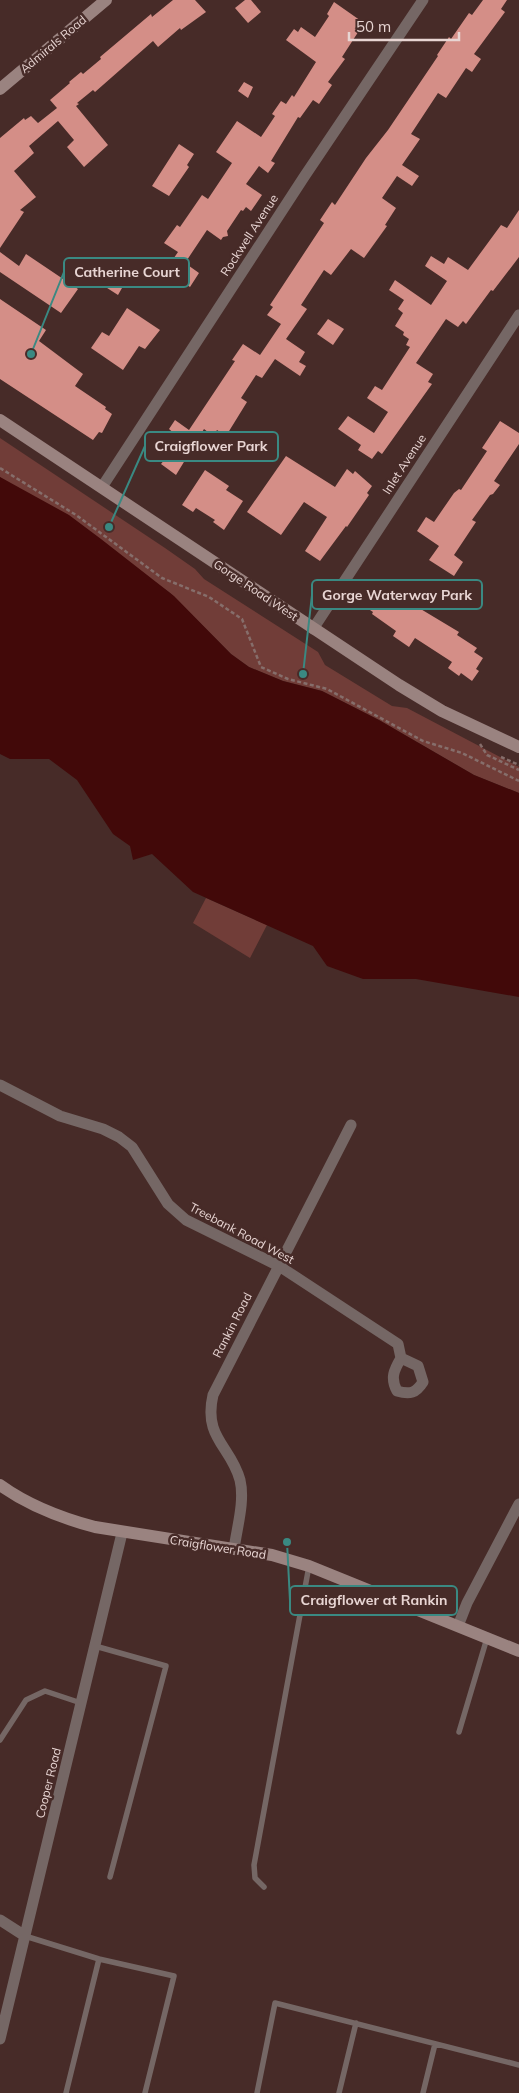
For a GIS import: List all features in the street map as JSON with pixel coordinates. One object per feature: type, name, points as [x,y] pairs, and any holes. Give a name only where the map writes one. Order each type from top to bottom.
[{"type":"main road","name":"Admirals Road","points":[[0,89],[106,0]]},
{"type":"main road","name":"Gorge Road West","points":[[0,420],[313,629],[442,711],[519,747]]},
{"type":"main road","name":"Craigflower Road","points":[[0,1485],[22,1500],[68,1520],[122,1533],[272,1555],[310,1566],[519,1651]]},
{"type":"street","name":"Rockwell Avenue","points":[[102,488],[298,185],[423,0]]},
{"type":"street","name":"Inlet Avenue","points":[[313,629],[519,315]]},
{"type":"street","name":"Treebank Road West","points":[[0,1085],[60,1116],[103,1129],[119,1137],[132,1147],[168,1204],[178,1214],[186,1220],[278,1266],[398,1344],[401,1358]]},
{"type":"street","name":"Rankin Road","points":[[234,1549],[242,1490],[234,1466],[213,1431],[211,1404],[219,1381],[351,1125]]},
{"type":"street","points":[[458,1626],[467,1603],[519,1504]]},
{"type":"street","name":"Cooper Road","points":[[0,2039],[122,1533]]},
{"type":"street","points":[[0,1920],[25,1936]]},
{"type":"lane","points":[[264,1887],[255,1878],[254,1865],[310,1566]]},
{"type":"lane","points":[[459,1732],[487,1638]]},
{"type":"lane","points":[[95,1646],[166,1666],[110,1878]]},
{"type":"lane","points":[[0,1740],[26,1700],[45,1691],[82,1703]]},
{"type":"lane","points":[[25,1936],[99,1959],[174,1976],[145,2093]]},
{"type":"lane","points":[[66,2093],[99,1959]]},
{"type":"lane","points":[[257,2093],[276,2003],[519,2065]]},
{"type":"lane","points":[[339,2093],[356,2023]]},
{"type":"lane","points":[[424,2093],[435,2044]]},
{"type":"path","points":[[0,468],[76,515],[162,578],[209,597],[242,619],[262,667],[288,678],[327,689],[423,741],[462,753],[519,781]]},
{"type":"path","points":[[501,757],[519,765]]},
{"type":"shaded area","points":[[0,438],[165,548],[195,569],[204,579],[318,652],[325,665],[392,706],[407,708],[519,767],[519,793],[474,775],[379,720],[322,691],[283,681],[249,667],[231,654],[169,592],[0,477]]},
{"type":"shaded area","points":[[0,477],[69,515],[101,539],[174,596],[231,654],[249,667],[283,681],[322,691],[379,720],[474,775],[519,793],[519,997],[416,979],[363,979],[327,966],[313,946],[193,892],[152,854],[133,860],[130,846],[113,834],[77,780],[49,759],[10,759],[0,754]]},
{"type":"shaded area","points":[[206,898],[267,925],[250,958],[193,923]]},
{"type":"building","points":[[173,0],[195,0],[206,12],[181,30],[180,28],[158,47],[153,41],[95,92],[93,90],[77,103],[79,104],[76,106],[108,145],[84,167],[67,147],[74,140],[58,121],[29,146],[34,153],[14,171],[36,197],[20,210],[24,212],[0,248],[0,138],[24,118],[25,120],[31,116],[38,123],[57,108],[50,100],[69,82],[81,72],[83,74],[151,14],[152,17]]},
{"type":"building","points":[[245,0],[251,0],[261,12],[248,23],[235,8]]},
{"type":"building","points":[[483,0],[507,0],[501,9],[505,12],[474,54],[481,59],[472,72],[466,68],[446,98],[438,93],[411,134],[420,139],[402,165],[419,176],[412,186],[397,176],[382,198],[396,208],[385,225],[387,226],[364,258],[351,249],[331,275],[324,270],[301,305],[307,309],[286,339],[305,352],[299,362],[306,366],[300,376],[275,359],[262,378],[256,375],[241,398],[247,402],[226,436],[217,430],[213,436],[204,429],[176,475],[161,464],[165,459],[162,456],[176,435],[169,429],[175,420],[189,430],[235,361],[232,360],[243,344],[260,355],[281,324],[267,315],[273,307],[270,305],[324,223],[320,220],[332,202],[335,205],[366,158],[388,130],[449,37],[451,39],[469,13],[472,15]]},
{"type":"building","points":[[334,2],[364,23],[342,57],[345,59],[328,82],[332,85],[319,104],[313,100],[300,118],[298,117],[271,161],[275,163],[268,173],[259,166],[246,184],[262,195],[251,211],[246,207],[243,211],[241,210],[227,231],[228,236],[223,237],[221,240],[207,230],[185,263],[199,273],[190,287],[186,284],[183,288],[163,274],[178,252],[164,243],[177,225],[180,227],[202,195],[208,199],[232,163],[216,152],[237,121],[261,137],[275,116],[272,114],[281,101],[286,104],[292,95],[294,97],[316,62],[286,40],[294,29],[298,32],[301,27],[315,37],[329,16],[327,14]]},
{"type":"building","points":[[244,82],[253,87],[248,98],[238,91]]},
{"type":"building","points":[[179,144],[194,154],[187,165],[189,167],[169,196],[152,186]]},
{"type":"building","points":[[519,210],[519,257],[466,324],[463,321],[458,327],[446,319],[416,363],[433,374],[428,382],[432,384],[382,454],[378,451],[372,459],[358,450],[361,445],[338,429],[348,416],[374,433],[388,412],[367,398],[375,386],[382,390],[410,347],[406,345],[409,339],[403,335],[404,332],[395,326],[403,313],[398,309],[404,300],[389,290],[395,280],[431,305],[447,281],[425,266],[431,256],[444,264],[448,257],[468,270],[501,225],[507,228]]},
{"type":"building","points":[[0,252],[19,266],[26,254],[78,289],[61,313],[0,272]]},
{"type":"building","points":[[101,263],[112,269],[115,264],[130,274],[118,295],[90,277]]},
{"type":"building","points":[[0,299],[46,330],[39,341],[83,374],[75,386],[106,407],[105,409],[112,414],[102,433],[99,432],[93,440],[0,379]]},
{"type":"building","points":[[127,308],[160,330],[145,349],[139,346],[123,370],[91,348],[102,332],[109,336]]},
{"type":"building","points":[[328,319],[344,329],[333,345],[317,334]]},
{"type":"building","points":[[500,421],[519,433],[519,444],[494,481],[500,485],[490,495],[472,520],[476,522],[454,555],[463,562],[454,576],[429,560],[439,546],[417,531],[426,517],[434,522],[454,493],[459,489],[461,490],[487,451],[482,448]]},
{"type":"building","points":[[286,456],[335,487],[347,469],[353,474],[355,471],[372,486],[367,493],[369,495],[347,527],[320,561],[305,551],[327,517],[304,502],[281,535],[247,512]]},
{"type":"building","points":[[205,470],[229,486],[226,490],[243,501],[224,530],[213,522],[215,520],[196,508],[193,512],[182,505]]},
{"type":"building","points":[[390,580],[418,599],[414,605],[459,632],[457,635],[477,648],[474,652],[483,658],[476,669],[479,671],[472,681],[461,673],[459,676],[448,668],[452,662],[415,638],[409,647],[393,636],[396,631],[364,606],[377,588],[382,592]]},
{"type":"place","name":"Catherine Court","points":[[31,354]]},
{"type":"place","name":"Craigflower Park","points":[[109,527]]},
{"type":"place","name":"Gorge Waterway Park","points":[[303,674]]},
{"type":"place","name":"Craigflower at Rankin","points":[[287,1542]]}]
